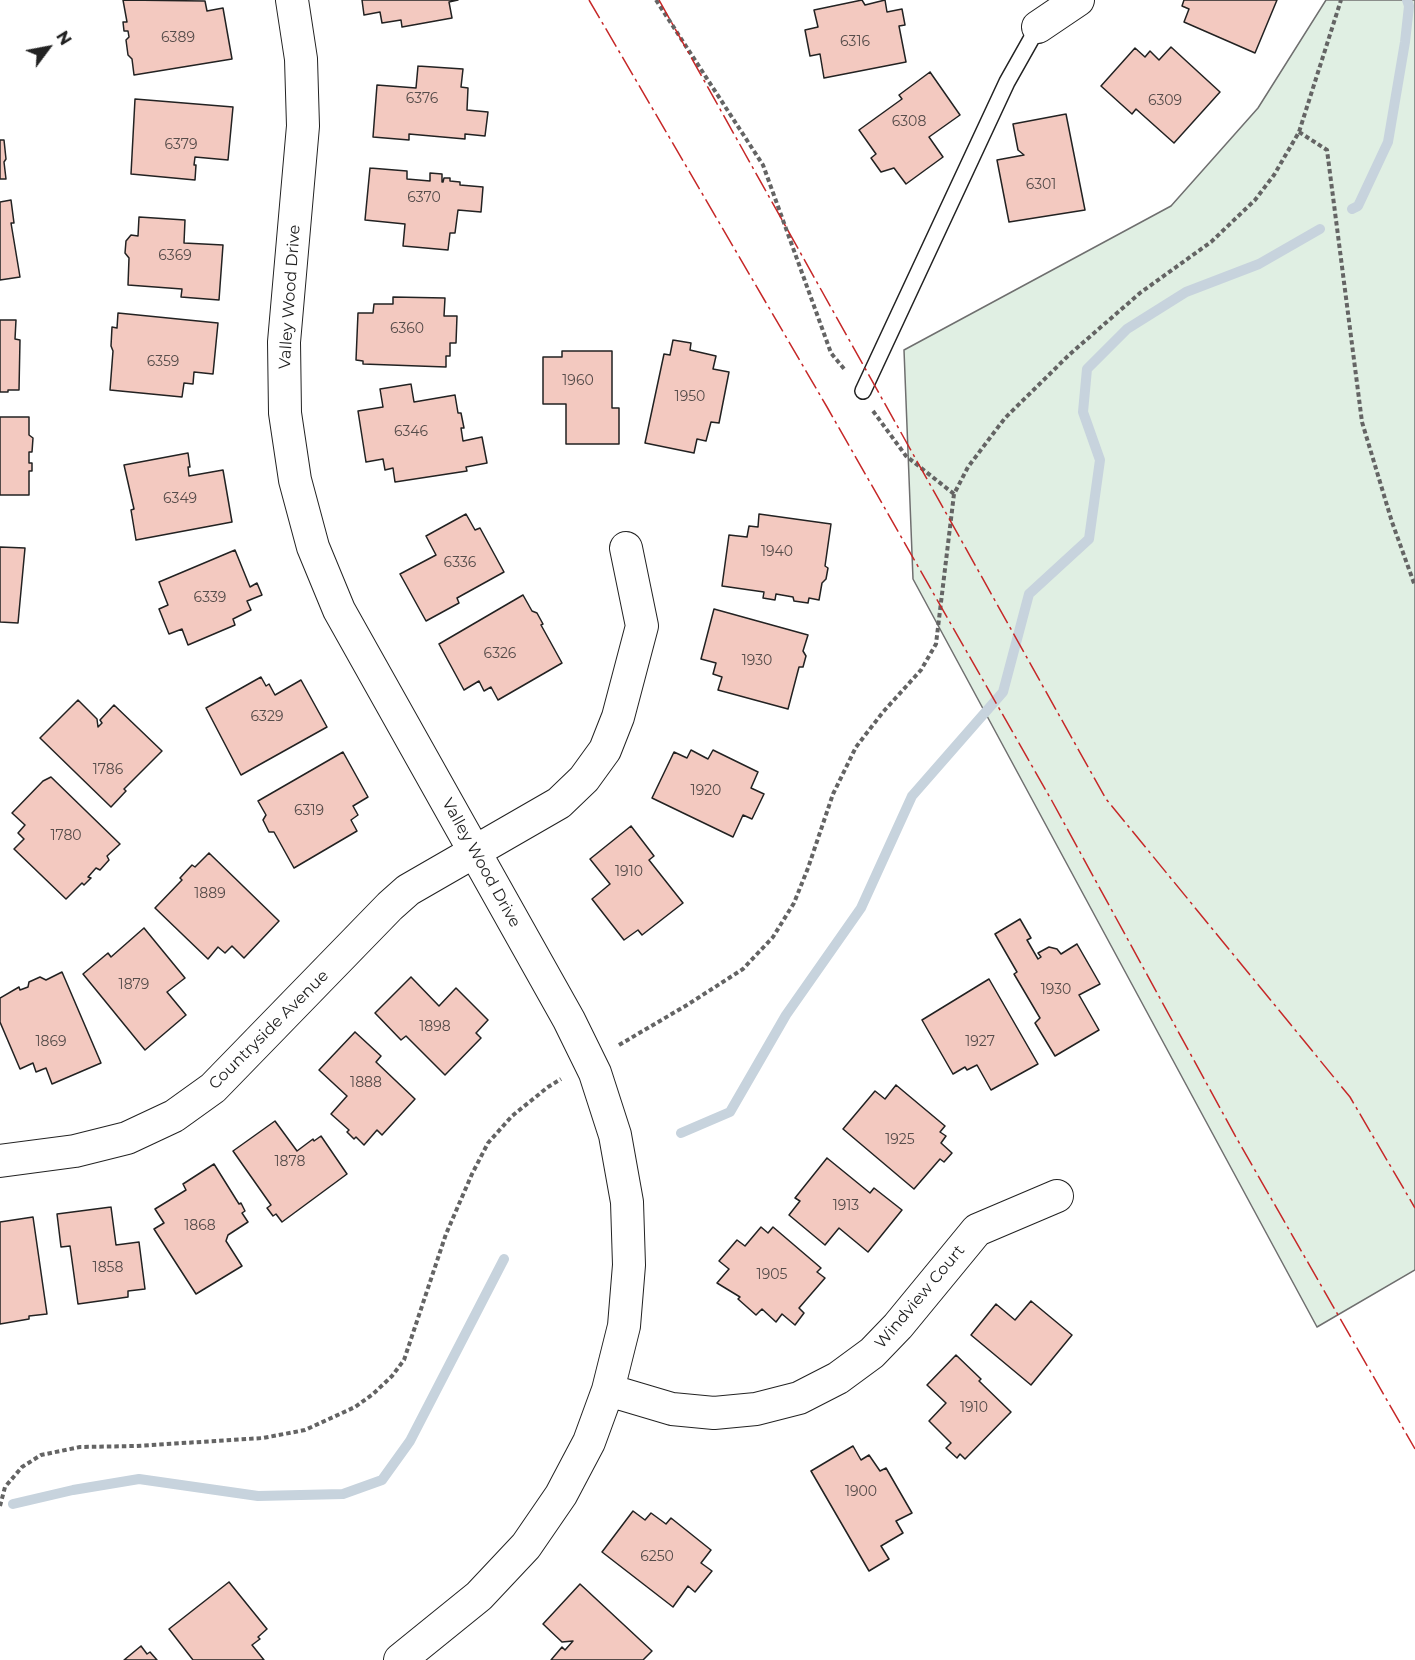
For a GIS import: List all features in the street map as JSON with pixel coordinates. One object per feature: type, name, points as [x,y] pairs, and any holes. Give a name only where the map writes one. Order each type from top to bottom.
[{"type":"street","name":"Valley Wood Drive","points":[[292,0],[301,59],[303,126],[284,342],[285,413],[295,480],[313,547],[339,609],[569,1020],[595,1073],[615,1135],[627,1202],[629,1265],[624,1326],[608,1390],[589,1442],[561,1495],[526,1546],[479,1596],[400,1660]]},
{"type":"street","points":[[1038,27],[1078,0]]},
{"type":"street","name":"Countryside Avenue","points":[[0,1161],[75,1151],[128,1138],[174,1116],[213,1088],[399,898],[559,803],[584,779],[605,750],[618,717],[642,626],[626,548]]},
{"type":"street","name":"Windview Court","points":[[608,1390],[672,1408],[714,1413],[756,1409],[799,1398],[838,1378],[872,1353],[898,1326],[977,1230],[1057,1196]]},
{"type":"lane","points":[[863,392],[1007,82],[1038,27]]},
{"type":"path","points":[[656,0],[763,165],[831,353],[863,392],[878,420],[906,456],[954,494]]},
{"type":"path","points":[[0,1506],[5,1487],[22,1467],[41,1455],[80,1447],[263,1438],[305,1430],[356,1407],[392,1376],[404,1360],[446,1234],[488,1143],[512,1116],[548,1086],[687,1005],[743,969],[773,938],[794,903],[833,794],[856,747],[883,712],[921,670],[936,644],[954,494],[968,467],[1005,418],[1091,334],[1140,293],[1211,242],[1248,207],[1274,175],[1299,132],[1341,0]]},
{"type":"path","points":[[1299,132],[1328,150],[1362,422],[1392,522],[1415,586]]},
{"type":"green space","points":[[1326,0],[1415,0],[1415,1270],[1317,1327],[913,579],[904,350],[1171,206],[1258,108]]},
{"type":"building","points":[[123,0],[205,1],[207,11],[223,8],[232,59],[134,75],[132,59],[128,55],[126,40],[129,37],[128,31],[124,31],[123,22],[127,22]]},
{"type":"building","points":[[362,0],[458,0],[449,2],[452,18],[402,27],[401,20],[382,23],[380,12],[364,15]]},
{"type":"building","points":[[862,0],[865,5],[885,0],[887,12],[902,9],[905,25],[899,26],[906,62],[824,78],[820,54],[810,56],[805,30],[818,27],[814,10]]},
{"type":"building","points":[[1184,0],[1277,0],[1255,53],[1184,22],[1189,9],[1182,6]]},
{"type":"building","points":[[1171,47],[1220,92],[1174,143],[1136,109],[1132,114],[1101,86],[1135,48],[1145,57],[1150,51],[1159,60]]},
{"type":"building","points":[[418,66],[463,69],[461,87],[468,88],[467,110],[488,112],[485,136],[465,134],[465,139],[409,134],[409,140],[373,137],[377,85],[416,88]]},
{"type":"building","points":[[930,72],[960,115],[929,137],[943,157],[906,184],[894,168],[881,172],[871,158],[876,154],[859,130],[902,99],[899,95]]},
{"type":"building","points":[[135,99],[233,107],[228,160],[195,157],[195,180],[131,174]]},
{"type":"building","points":[[1066,114],[1085,210],[1009,222],[997,160],[1024,155],[1018,150],[1013,124]]},
{"type":"building","points":[[0,140],[4,140],[6,179],[0,179]]},
{"type":"building","points":[[370,168],[407,171],[407,179],[430,181],[430,173],[442,174],[442,182],[444,178],[450,178],[450,181],[460,182],[460,185],[483,187],[481,212],[458,210],[455,233],[450,233],[448,250],[403,246],[405,224],[365,220]]},
{"type":"building","points":[[11,200],[14,223],[11,223],[20,277],[0,280],[0,202]]},
{"type":"building","points":[[139,217],[185,220],[184,243],[223,245],[219,300],[181,297],[182,289],[128,285],[129,258],[125,253],[126,241],[131,235],[138,236]]},
{"type":"building","points":[[393,297],[445,298],[444,316],[457,316],[456,343],[450,343],[450,356],[446,356],[446,367],[363,364],[363,361],[356,360],[358,313],[373,313],[374,304],[393,304]]},
{"type":"building","points":[[118,313],[218,323],[213,374],[194,372],[193,384],[184,383],[182,397],[110,390],[112,327],[117,328]]},
{"type":"building","points":[[0,320],[16,320],[15,339],[20,340],[19,390],[0,392]]},
{"type":"building","points":[[673,340],[691,343],[690,350],[716,356],[713,369],[729,372],[719,423],[711,422],[706,441],[697,439],[694,453],[645,443],[664,354],[670,355]]},
{"type":"building","points":[[562,351],[612,351],[612,408],[619,408],[619,444],[566,444],[566,404],[543,404],[543,357],[562,357]]},
{"type":"building","points":[[411,384],[414,402],[455,395],[458,413],[461,413],[464,428],[461,428],[463,441],[482,437],[487,463],[466,467],[467,471],[395,482],[393,468],[385,470],[383,459],[366,462],[358,411],[383,407],[380,389]]},
{"type":"building","points":[[0,417],[29,417],[29,435],[33,438],[32,452],[29,452],[32,471],[29,471],[29,495],[0,495]]},
{"type":"building","points":[[188,453],[189,476],[223,470],[232,522],[136,540],[131,510],[134,509],[124,465]]},
{"type":"building","points":[[466,514],[475,530],[480,528],[504,572],[457,598],[459,603],[426,621],[400,574],[436,555],[426,536]]},
{"type":"building","points":[[759,514],[831,524],[825,566],[828,568],[819,600],[809,598],[808,603],[794,601],[793,597],[776,594],[775,600],[763,598],[764,592],[722,586],[729,535],[747,537],[749,526],[758,527]]},
{"type":"building","points":[[0,547],[25,548],[18,623],[0,622]]},
{"type":"building","points":[[235,550],[250,587],[257,583],[262,595],[247,601],[251,610],[233,619],[235,625],[188,645],[182,629],[169,634],[159,609],[168,605],[159,582]]},
{"type":"building","points":[[523,595],[532,611],[537,613],[562,663],[498,700],[491,687],[484,691],[479,681],[464,690],[439,644]]},
{"type":"building","points":[[714,609],[808,635],[803,651],[806,656],[803,667],[799,667],[788,709],[718,690],[722,677],[713,674],[716,663],[701,659]]},
{"type":"building","points":[[261,677],[266,686],[269,684],[275,695],[301,680],[327,727],[241,775],[206,708]]},
{"type":"building","points":[[78,700],[97,719],[98,727],[102,723],[100,720],[114,705],[162,751],[124,789],[126,791],[111,807],[40,738]]},
{"type":"building","points":[[691,750],[708,759],[713,750],[758,772],[751,788],[764,794],[752,819],[743,815],[733,837],[652,798],[674,752],[687,758]]},
{"type":"building","points":[[343,752],[368,797],[353,806],[358,815],[351,820],[357,831],[294,868],[274,832],[269,832],[263,820],[266,815],[258,801]]},
{"type":"building","points":[[51,777],[120,844],[107,856],[109,860],[100,870],[96,868],[88,877],[91,878],[84,885],[82,883],[66,899],[14,849],[24,839],[18,833],[25,825],[12,813],[43,781]]},
{"type":"building","points":[[631,826],[654,856],[649,860],[683,903],[642,935],[638,930],[624,940],[592,899],[610,884],[590,859]]},
{"type":"building","points":[[209,853],[279,921],[244,958],[232,946],[225,953],[218,947],[208,959],[155,908],[182,880],[180,878],[192,865],[195,867]]},
{"type":"building","points":[[1020,919],[1031,938],[1027,940],[1038,959],[1041,957],[1038,953],[1049,947],[1057,949],[1061,954],[1077,944],[1100,984],[1079,995],[1099,1030],[1055,1056],[1035,1023],[1040,1018],[1014,974],[1017,972],[995,934]]},
{"type":"building","points":[[144,928],[185,978],[167,992],[186,1015],[145,1050],[83,974],[108,953],[111,957]]},
{"type":"building","points":[[62,972],[101,1063],[52,1084],[46,1068],[36,1072],[33,1063],[20,1069],[0,1022],[0,998],[19,987],[20,990],[28,987],[29,982],[40,977],[46,980]]},
{"type":"building","points":[[411,977],[439,1006],[456,988],[488,1020],[476,1033],[481,1038],[445,1075],[406,1036],[401,1040],[375,1013]]},
{"type":"building","points":[[989,979],[1038,1064],[991,1090],[977,1065],[967,1070],[965,1067],[953,1074],[922,1020]]},
{"type":"building","points":[[355,1032],[381,1056],[376,1062],[415,1099],[382,1135],[377,1130],[364,1145],[356,1137],[354,1139],[347,1132],[349,1130],[331,1114],[347,1096],[319,1070]]},
{"type":"building","points":[[896,1085],[945,1126],[940,1132],[946,1136],[941,1143],[952,1153],[944,1162],[940,1159],[914,1189],[843,1129],[875,1091],[885,1099]]},
{"type":"building","points":[[275,1121],[297,1151],[321,1136],[347,1174],[282,1222],[267,1208],[271,1205],[233,1151]]},
{"type":"building","points":[[827,1158],[870,1193],[874,1188],[902,1210],[868,1252],[839,1228],[825,1245],[789,1215],[800,1201],[795,1198]]},
{"type":"building","points":[[214,1164],[245,1211],[242,1213],[248,1222],[228,1235],[226,1241],[242,1266],[196,1294],[154,1229],[164,1223],[155,1209],[186,1190],[183,1184]]},
{"type":"building","points":[[111,1207],[116,1245],[139,1242],[145,1289],[128,1291],[128,1297],[78,1304],[70,1246],[61,1247],[57,1214]]},
{"type":"building","points":[[33,1217],[47,1314],[0,1324],[0,1222]]},
{"type":"building","points":[[761,1227],[768,1233],[773,1227],[821,1268],[817,1272],[825,1278],[799,1308],[804,1313],[795,1325],[782,1314],[776,1322],[762,1309],[756,1315],[738,1299],[740,1297],[717,1283],[729,1269],[719,1261],[737,1240],[745,1246]]},
{"type":"building","points":[[1031,1301],[1072,1335],[1031,1385],[971,1335],[996,1304],[1015,1320]]},
{"type":"building","points":[[956,1355],[1011,1412],[965,1459],[960,1454],[957,1458],[946,1448],[951,1443],[929,1421],[946,1403],[927,1385]]},
{"type":"building","points":[[853,1446],[861,1460],[869,1455],[880,1471],[886,1468],[912,1513],[896,1521],[903,1533],[881,1546],[889,1559],[869,1571],[811,1471]]},
{"type":"building","points":[[633,1511],[645,1520],[651,1513],[666,1524],[671,1518],[711,1550],[701,1563],[712,1571],[695,1592],[688,1586],[673,1607],[602,1552]]},
{"type":"building","points":[[229,1582],[267,1629],[252,1645],[264,1660],[193,1660],[169,1629]]},
{"type":"building","points":[[580,1584],[652,1651],[643,1660],[551,1660],[562,1647],[565,1650],[573,1641],[562,1642],[543,1624]]},
{"type":"building","points":[[141,1646],[147,1654],[150,1652],[157,1660],[124,1660]]},
{"type":"waterway","points":[[1352,209],[1358,206],[1388,142],[1405,42],[1409,6],[1407,0]]},
{"type":"waterway","points":[[681,1133],[730,1112],[786,1015],[861,908],[912,796],[1003,692],[1029,594],[1089,539],[1100,460],[1083,412],[1087,369],[1127,329],[1186,292],[1259,264],[1320,229]]},
{"type":"waterway","points":[[13,1504],[73,1490],[139,1479],[258,1496],[343,1494],[382,1480],[410,1441],[504,1259]]},
{"type":"power","points":[[589,0],[827,407],[1052,801],[1237,1139],[1415,1449]]},
{"type":"power","points":[[659,0],[1106,799],[1350,1097],[1415,1208]]}]
